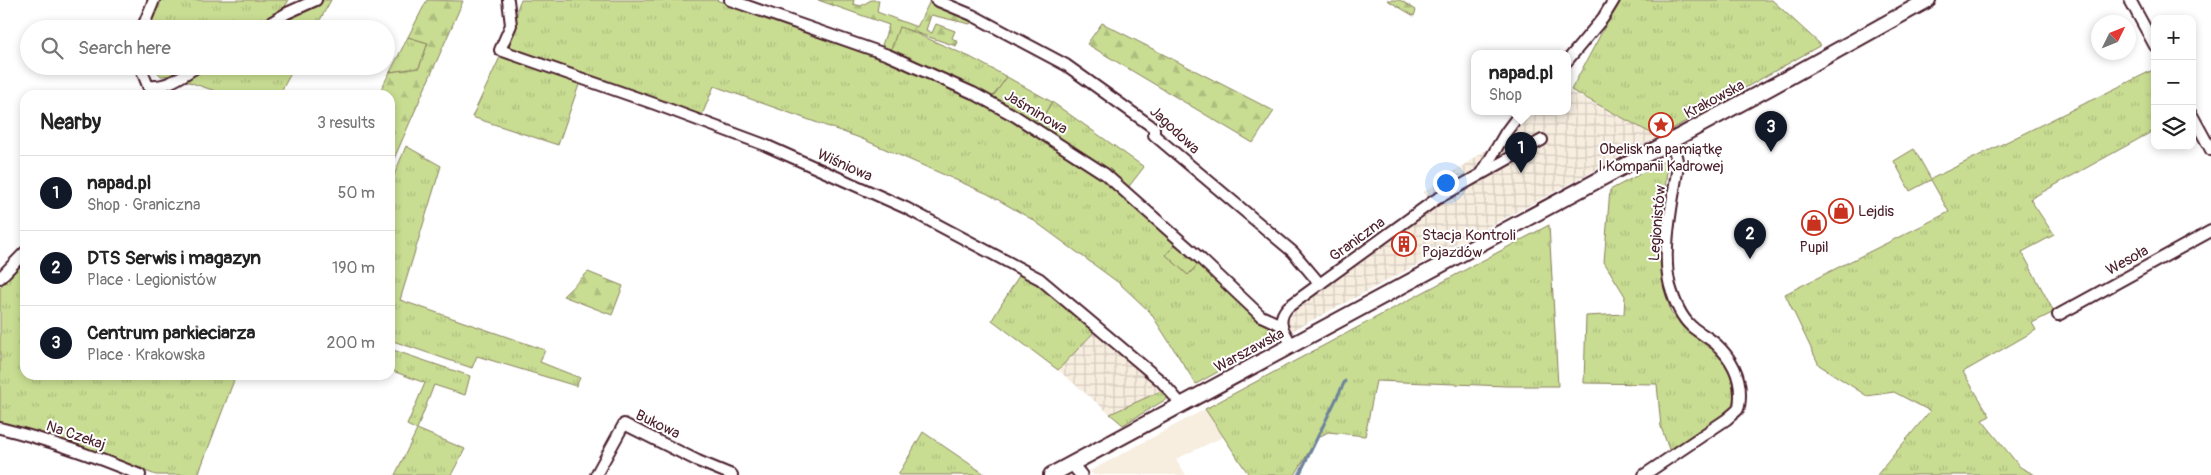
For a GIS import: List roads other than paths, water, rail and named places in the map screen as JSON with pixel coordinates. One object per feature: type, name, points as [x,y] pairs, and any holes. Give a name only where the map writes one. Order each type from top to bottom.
[{"type":"main road","name":"Krakowska","points":[[1461,253],[1928,0]]},
{"type":"main road","name":"Warszawska","points":[[1051,475],[1461,253]]},
{"type":"street","points":[[146,20],[154,0]]},
{"type":"street","points":[[275,20],[316,0]]},
{"type":"street","name":"Wiśniowa","points":[[508,0],[511,25],[500,50],[765,145],[906,208],[1040,279],[1161,381],[1182,405]]},
{"type":"street","name":"Jaśminowa","points":[[730,0],[888,55],[973,94],[1015,116],[1105,174],[1196,254],[1260,316],[1281,325]]},
{"type":"street","name":"Jagodowa","points":[[936,0],[972,14],[1066,65],[1154,128],[1154,135],[1294,252],[1320,284]]},
{"type":"street","points":[[1571,56],[1598,25],[1614,0]]},
{"type":"street","points":[[2130,0],[2151,39]]},
{"type":"street","points":[[142,75],[145,90],[172,82],[183,75]]},
{"type":"street","name":"Graniczna","points":[[1482,174],[1519,115]]},
{"type":"street","points":[[2196,122],[2211,150]]},
{"type":"street","name":"Graniczna","points":[[1281,325],[1282,316],[1288,307],[1435,200],[1542,140]]},
{"type":"street","name":"Legionistów","points":[[1644,475],[1727,419],[1738,408],[1740,399],[1740,382],[1734,366],[1716,344],[1691,326],[1678,308],[1670,285],[1667,272],[1669,234],[1678,165],[1669,141]]},
{"type":"street","name":"Wesoła","points":[[2058,315],[2211,231]]},
{"type":"street","points":[[0,278],[20,257]]},
{"type":"street","points":[[1281,325],[1292,345]]},
{"type":"street","name":"Bukowa","points":[[596,475],[624,424],[698,461],[732,475]]},
{"type":"street","name":"Na Czekaj","points":[[0,428],[41,438],[85,452],[140,475]]},
{"type":"street","points":[[1072,464],[1081,475]]},
{"type":"waterway","points":[[1299,475],[1345,381]]},
{"type":"place","name":"Obelisk na pamiątkę I Kompanii Kadrowej","points":[[1661,125]]},
{"type":"place","name":"Centrum parkieciarza","points":[[1771,152]]},
{"type":"place","name":"napad.pl","points":[[1521,173]]},
{"type":"place","name":"Lejdis","points":[[1841,211]]},
{"type":"place","name":"Pupil","points":[[1814,223]]},
{"type":"place","name":"Stacja Kontroli Pojazdów","points":[[1404,244]]},
{"type":"place","name":"DTS Serwis i magazyn","points":[[1750,259]]}]
